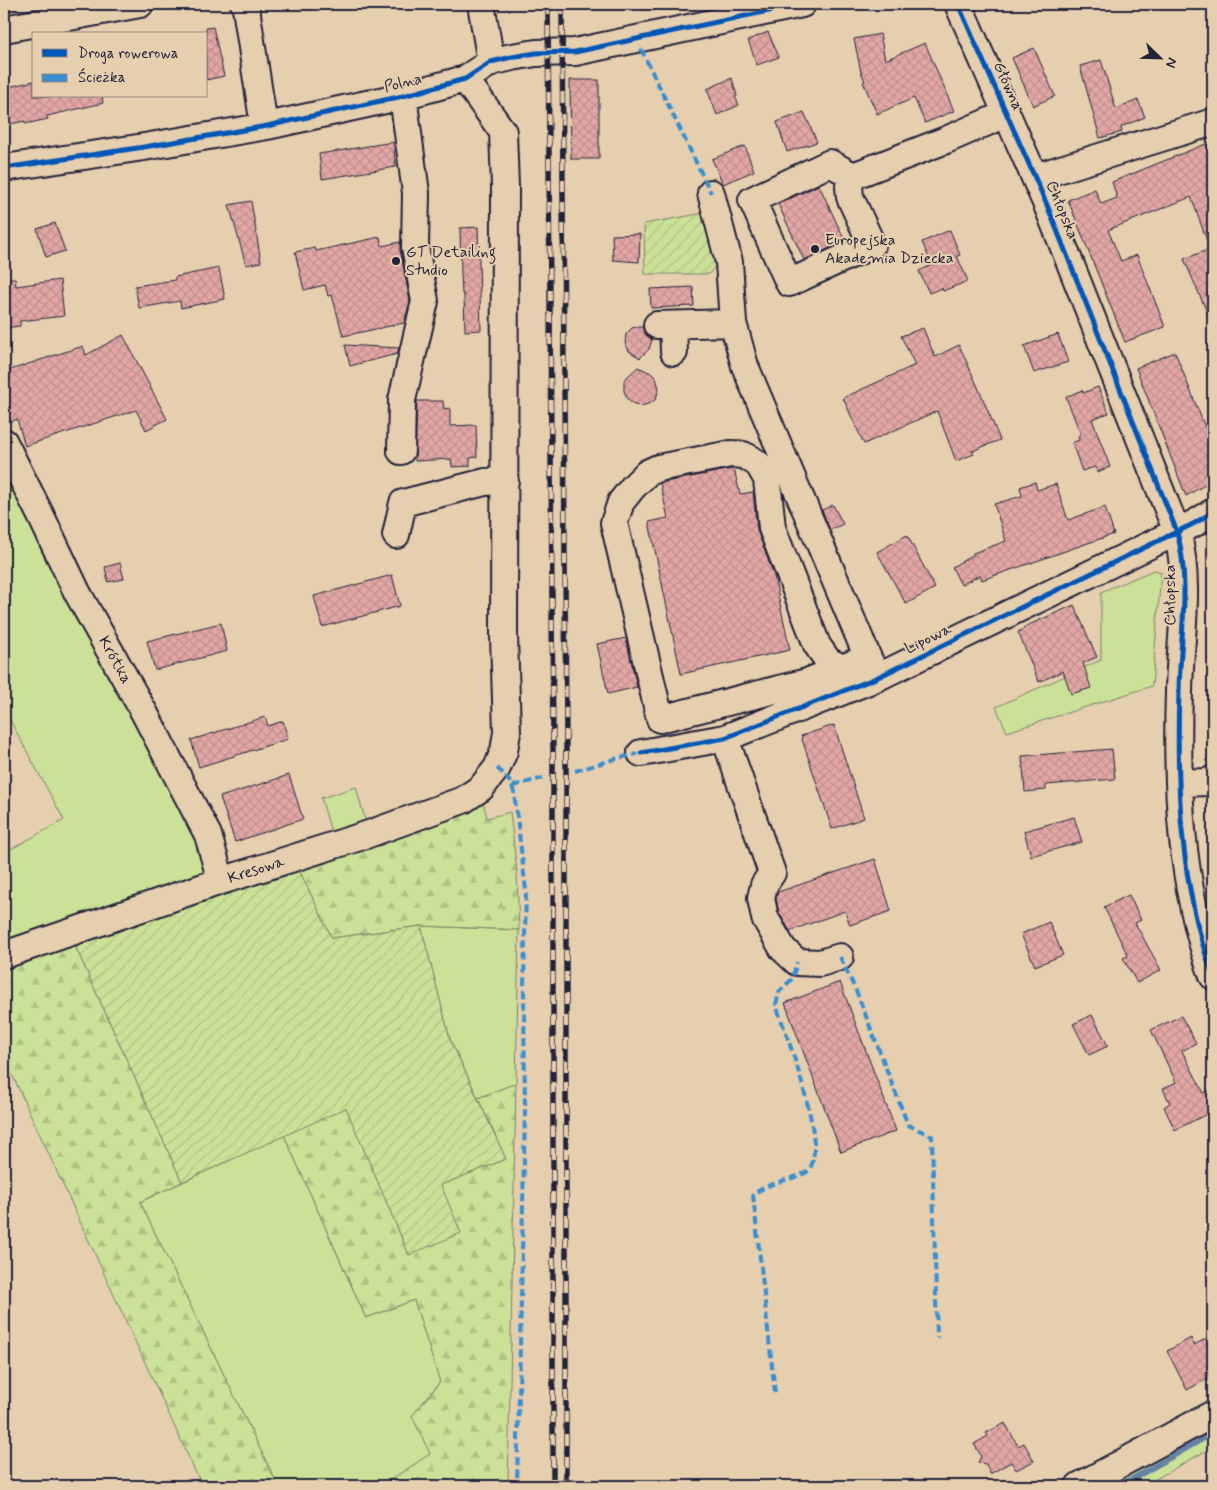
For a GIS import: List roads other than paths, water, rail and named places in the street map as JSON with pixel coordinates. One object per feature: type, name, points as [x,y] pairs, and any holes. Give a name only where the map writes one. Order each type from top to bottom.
[{"type":"street","points":[[4,29],[140,4]]},
{"type":"street","points":[[244,4],[264,126]]},
{"type":"street","points":[[481,4],[491,62]]},
{"type":"street","name":"Polna","points":[[4,168],[264,126],[403,96],[465,80],[491,62],[512,57],[536,53],[575,52],[802,4]]},
{"type":"street","name":"Główna","points":[[958,4],[1035,178]]},
{"type":"street","name":"Kresowa","points":[[4,955],[221,881],[366,835],[463,800],[481,788],[496,768],[504,751],[507,732],[504,636],[505,196],[503,132],[465,80]]},
{"type":"street","points":[[401,451],[402,400],[425,301],[415,247],[416,193],[403,96]]},
{"type":"street","points":[[853,176],[830,164],[752,200],[789,283],[872,246],[850,197],[849,186],[853,176],[946,140],[1006,114]]},
{"type":"street","points":[[1035,178],[1213,122]]},
{"type":"street","name":"Chłopska","points":[[1035,178],[1177,532],[1184,563],[1184,619],[1179,689],[1179,782],[1185,863],[1192,900],[1213,976]]},
{"type":"street","points":[[711,193],[729,262],[733,323],[744,366],[873,670]]},
{"type":"street","points":[[674,352],[665,325],[733,323]]},
{"type":"street","name":"Krótka","points":[[4,442],[77,592],[145,714],[208,835],[221,881]]},
{"type":"street","points":[[842,668],[828,661],[818,645],[772,528],[767,479],[759,465],[751,459],[731,454],[658,468],[647,473],[633,487],[621,502],[614,523],[660,720],[807,682],[842,668],[852,664],[873,670]]},
{"type":"street","points":[[396,535],[403,503],[486,482],[505,481]]},
{"type":"street","name":"Lipowa","points":[[640,752],[725,738],[1195,524],[1213,512]]},
{"type":"street","points":[[725,738],[772,873],[764,885],[761,898],[765,918],[783,949],[797,962],[820,963],[840,957]]},
{"type":"street","points":[[1179,782],[1209,782],[1213,779]]},
{"type":"street","points":[[1079,1486],[1213,1414]]},
{"type":"waterway","points":[[1120,1486],[1213,1433]]},
{"type":"railway","points":[[548,4],[553,750],[553,1486]]},
{"type":"railway","points":[[562,4],[566,748],[566,1486]]},
{"type":"place","name":"Europejska Akademia Dziecka","points":[[815,249]]},
{"type":"place","name":"GT Detailing Studio","points":[[396,261]]}]
